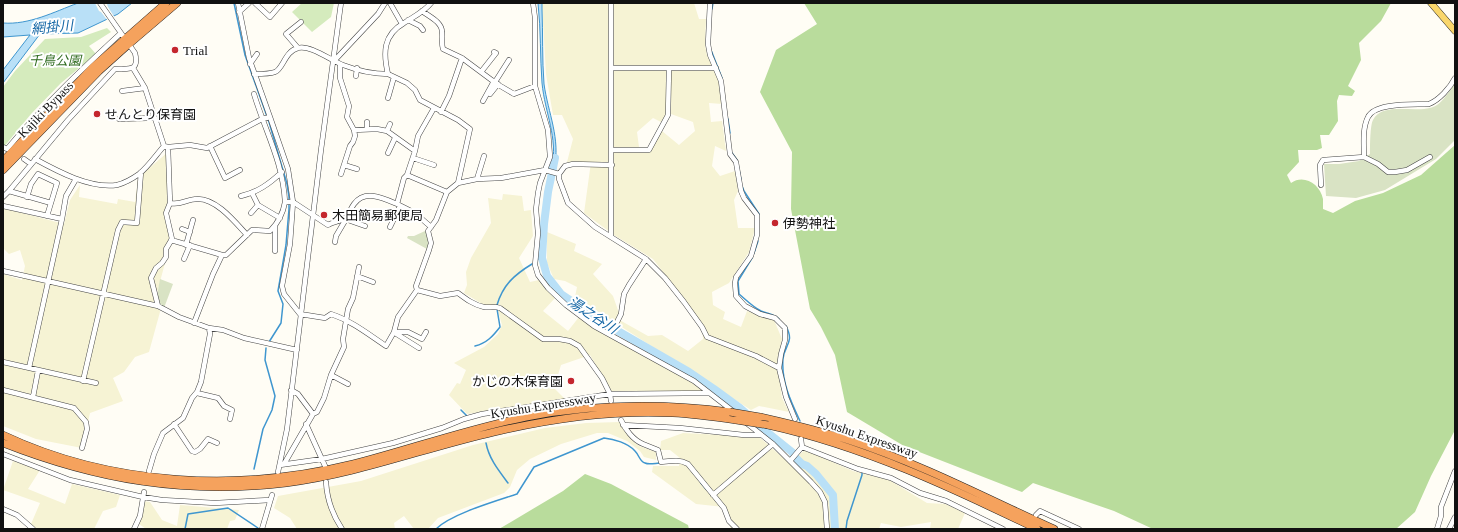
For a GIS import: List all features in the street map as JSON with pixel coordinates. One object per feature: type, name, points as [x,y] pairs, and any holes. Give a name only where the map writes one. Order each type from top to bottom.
[{"type":"highway","name":"Kajiki Bypass","points":[[3,161],[67,93],[125,38],[166,3]]},
{"type":"highway","name":"Kajiki Bypass","points":[[3,170],[73,97],[125,38],[176,3]]},
{"type":"highway","name":"Kyushu Expressway","points":[[3,435],[51,454],[105,468],[142,475],[184,480],[220,481],[258,479],[319,471],[491,425],[555,413],[630,406],[673,406],[760,417],[823,432],[901,460],[967,488],[1054,529]]},
{"type":"highway","name":"Kyushu Expressway","points":[[3,443],[43,458],[104,475],[140,482],[183,487],[219,488],[258,486],[320,478],[386,462],[493,432],[556,419],[588,415],[673,413],[768,425],[822,439],[892,463],[1037,529]]},
{"type":"main road","points":[[1431,3],[1455,31]]},
{"type":"street","points":[[3,197],[68,120],[114,70],[128,70],[133,68],[137,60],[135,53],[100,3]]},
{"type":"street","points":[[171,240],[226,255],[252,230],[270,231],[275,226],[289,202],[282,172],[250,64],[238,3]]},
{"type":"street","points":[[239,12],[248,3]]},
{"type":"street","points":[[255,3],[270,17],[282,3]]},
{"type":"street","points":[[282,465],[297,350],[300,314],[341,3]]},
{"type":"street","points":[[334,61],[378,14],[385,3]]},
{"type":"street","points":[[390,3],[402,24]]},
{"type":"street","points":[[388,74],[384,54],[387,40],[392,32],[431,3]]},
{"type":"street","points":[[533,3],[535,18],[535,86],[548,130],[550,157],[538,193],[536,209],[538,233],[535,260],[538,274],[545,284],[566,305],[594,326],[611,333],[694,381],[773,444],[811,482],[825,502],[827,529]]},
{"type":"street","points":[[611,3],[611,237]]},
{"type":"street","points":[[710,3],[708,44],[710,55],[722,81],[730,154],[736,162],[741,191],[744,198],[757,215],[757,234],[751,256],[736,278],[736,296],[745,306],[760,314],[775,318],[785,328],[785,340],[779,368],[786,397],[795,419]]},
{"type":"street","points":[[422,11],[441,26],[441,44],[443,49],[462,58],[495,83],[514,94],[535,86]]},
{"type":"street","points":[[408,20],[420,26],[423,30]]},
{"type":"street","points":[[298,48],[286,34],[301,22]]},
{"type":"street","points":[[3,147],[7,149],[29,122],[76,74],[125,38]]},
{"type":"street","points":[[254,74],[275,72],[278,70],[286,56],[298,48],[307,48],[340,64],[374,74],[388,74],[407,83],[415,90],[420,100],[458,120],[470,129],[458,183]]},
{"type":"street","points":[[481,72],[496,53],[494,52]]},
{"type":"street","points":[[250,64],[257,54]]},
{"type":"street","points":[[441,112],[449,96],[462,58]]},
{"type":"street","points":[[483,100],[509,60]]},
{"type":"street","points":[[340,64],[340,78],[349,106],[346,117],[354,130],[355,136],[354,142],[350,146],[341,174]]},
{"type":"street","points":[[133,68],[145,88],[166,147],[170,203],[166,213],[172,239],[166,249],[166,257],[156,268],[151,278],[158,306]]},
{"type":"street","points":[[356,76],[357,68]]},
{"type":"street","points":[[611,68],[716,68]]},
{"type":"street","points":[[611,150],[649,150],[668,115],[669,69]]},
{"type":"street","points":[[388,98],[394,77]]},
{"type":"street","points":[[1364,157],[1366,122],[1368,115],[1373,111],[1382,108],[1429,104],[1434,102],[1455,78]]},
{"type":"street","points":[[490,94],[495,83]]},
{"type":"street","points":[[122,91],[145,88]]},
{"type":"street","points":[[254,94],[288,169],[290,244],[282,286],[284,294],[300,314],[325,318],[331,314],[356,325],[386,346],[394,332],[398,317],[417,290],[416,286],[431,243],[428,231],[439,214],[447,192],[458,183],[478,179],[501,178],[546,171],[557,174]]},
{"type":"street","points":[[390,227],[399,205],[404,178],[407,175],[415,151],[418,136],[434,108]]},
{"type":"street","points":[[119,119],[155,118]]},
{"type":"street","points":[[35,159],[76,179],[116,185],[127,181],[140,172],[166,147],[190,145],[207,148],[266,118]]},
{"type":"street","points":[[367,129],[368,122]]},
{"type":"street","points":[[387,131],[390,124]]},
{"type":"street","points":[[354,130],[377,129],[387,131],[415,151]]},
{"type":"street","points":[[388,153],[396,138]]},
{"type":"street","points":[[210,146],[225,178],[240,170]]},
{"type":"street","points":[[478,179],[484,156]]},
{"type":"street","points":[[1322,185],[1320,165],[1323,160],[1364,157],[1378,164],[1388,172],[1395,172],[1407,170],[1430,158]]},
{"type":"street","points":[[412,158],[434,165]]},
{"type":"street","points":[[24,159],[31,164]]},
{"type":"street","points":[[557,174],[565,166],[573,164],[612,165]]},
{"type":"street","points":[[344,165],[357,169]]},
{"type":"street","points":[[83,381],[118,230],[122,222],[137,223],[140,172]]},
{"type":"street","points":[[241,196],[252,193],[266,186],[282,172]]},
{"type":"street","points":[[27,197],[31,184],[38,174],[57,183],[47,216]]},
{"type":"street","points":[[557,174],[562,191],[568,203],[595,227],[646,259],[684,302],[702,327],[707,337],[756,356],[779,368]]},
{"type":"street","points":[[407,175],[447,192]]},
{"type":"street","points":[[29,368],[66,196],[76,179]]},
{"type":"street","points":[[9,191],[51,203]]},
{"type":"street","points":[[252,193],[258,205],[280,218]]},
{"type":"street","points":[[335,242],[336,236],[352,206],[358,199],[366,196],[380,196],[399,205],[415,213],[431,227]]},
{"type":"street","points":[[170,203],[175,204],[197,199],[212,202],[230,216],[247,235]]},
{"type":"street","points":[[289,202],[328,224],[345,219],[365,226]]},
{"type":"street","points":[[251,213],[258,205]]},
{"type":"street","points":[[3,206],[62,219]]},
{"type":"street","points":[[184,259],[193,220]]},
{"type":"street","points":[[275,226],[275,251]]},
{"type":"street","points":[[182,229],[190,232]]},
{"type":"street","points":[[194,323],[222,255]]},
{"type":"street","points":[[611,333],[621,314],[624,294],[646,259]]},
{"type":"street","points":[[278,472],[306,424],[313,414],[317,412],[324,398],[331,376],[344,347],[343,339],[348,308],[353,298],[359,267]]},
{"type":"street","points":[[3,271],[158,306],[179,317],[209,328],[223,330],[229,334],[251,340],[297,350]]},
{"type":"street","points":[[357,276],[373,282]]},
{"type":"street","points":[[417,290],[440,296],[458,293],[468,301],[484,307],[493,306],[500,308],[543,340],[559,339],[570,341],[578,346],[602,378],[610,394],[611,401]]},
{"type":"street","points":[[149,470],[163,433],[183,418],[192,398],[197,392],[201,382],[210,334],[209,328]]},
{"type":"street","points":[[394,332],[408,332],[422,339],[426,332]]},
{"type":"street","points":[[394,332],[419,348]]},
{"type":"street","points":[[3,362],[96,383]]},
{"type":"street","points":[[33,397],[38,370]]},
{"type":"street","points":[[331,376],[348,384]]},
{"type":"street","points":[[3,390],[74,408],[86,422],[87,429],[82,448]]},
{"type":"street","points":[[292,390],[298,394],[313,414]]},
{"type":"street","points":[[197,392],[218,398],[224,406],[232,410],[230,419]]},
{"type":"street","points":[[282,465],[393,443],[482,414],[610,394],[709,393]]},
{"type":"street","points":[[621,420],[630,435],[641,444],[658,450],[661,462],[676,460],[688,464],[724,508],[732,525],[737,529]]},
{"type":"street","points":[[174,424],[192,451],[195,452],[200,449],[208,439],[216,443]]},
{"type":"street","points":[[306,424],[325,466]]},
{"type":"street","points":[[623,425],[760,435]]},
{"type":"street","points":[[801,439],[802,448]]},
{"type":"street","points":[[713,495],[773,444]]},
{"type":"street","points":[[790,460],[802,448]]},
{"type":"street","points":[[802,448],[858,469],[891,478],[920,493],[946,501],[1003,529]]},
{"type":"street","points":[[3,454],[70,480],[143,497],[162,500],[215,503],[271,497],[262,529]]},
{"type":"street","points":[[1437,529],[1441,516],[1441,507],[1455,471]]},
{"type":"street","points":[[326,482],[327,496],[331,512],[342,529]]},
{"type":"street","points":[[134,529],[140,516],[144,492]]},
{"type":"street","points":[[3,509],[17,515],[33,529]]},
{"type":"street","points":[[1036,515],[1040,511],[1079,529]]},
{"type":"street","points":[[1449,529],[1455,517]]},
{"type":"shaded area","points":[[542,3],[694,3],[699,19],[706,19],[705,45],[707,55],[720,81],[722,104],[709,103],[711,122],[722,121],[726,151],[715,146],[712,166],[720,176],[735,171],[738,191],[734,200],[738,228],[755,228],[749,252],[729,283],[712,292],[713,305],[725,312],[723,319],[741,327],[747,311],[774,320],[782,339],[777,362],[782,398],[789,412],[759,406],[751,410],[575,297],[577,287],[565,281],[554,279],[547,263],[547,232],[576,244],[574,251],[602,264],[593,274],[613,296],[619,313],[616,318],[648,336],[662,335],[688,351],[703,339],[702,323],[653,259],[614,235],[584,213],[591,162],[567,162],[573,139],[562,115],[553,115],[546,74]],"holes":[[[671,114],[693,122],[695,131],[679,145],[662,131],[652,148],[639,147],[637,132],[653,118],[661,122],[665,116]]]},
{"type":"shaded area","points":[[169,151],[168,212],[174,241],[169,248],[157,293],[160,312],[149,352],[135,357],[124,372],[113,378],[123,401],[90,413],[82,448],[36,439],[3,426],[3,274],[22,280],[25,266],[20,250],[9,254],[3,248],[3,208],[64,224],[70,200],[80,185],[79,197],[117,204],[118,199],[135,202],[138,178]]},
{"type":"shaded area","points":[[503,194],[522,196],[524,211],[531,210],[533,236],[519,258],[530,282],[539,280],[556,297],[543,311],[568,331],[579,317],[694,382],[703,391],[611,391],[590,355],[561,365],[554,388],[565,399],[467,414],[449,395],[457,383],[460,384],[466,370],[454,363],[484,347],[498,334],[502,325],[498,311],[501,305],[484,305],[464,293],[467,285],[466,272],[471,258],[491,223],[488,198],[502,200]]},
{"type":"shaded area","points":[[620,422],[629,437],[639,446],[656,452],[656,460],[644,457],[640,451],[627,441],[608,433],[597,433],[561,444],[530,459],[517,470],[510,487],[504,493],[438,518],[428,529],[414,529],[404,516],[394,523],[395,529],[297,529],[290,518],[274,508],[278,496],[361,481],[473,445],[545,428],[586,423]]},
{"type":"shaded area","points":[[683,433],[759,437],[789,463],[805,450],[853,471],[889,480],[927,503],[945,504],[965,513],[958,529],[930,529],[931,522],[901,527],[881,523],[879,529],[730,529],[731,522],[724,507],[696,504],[652,472],[653,466],[679,466],[680,458],[670,450],[660,450],[661,441]]},
{"type":"shaded area","points":[[13,461],[40,470],[28,489],[65,504],[72,484],[120,495],[116,507],[103,511],[94,529],[35,529],[31,524],[40,503],[3,490]]},
{"type":"shaded area","points":[[143,501],[150,502],[162,520],[177,526],[180,505],[239,510],[235,520],[230,521],[227,529],[146,529],[139,524],[142,516]]},
{"type":"green space","points":[[302,3],[334,3],[331,17],[312,32],[292,12]]},
{"type":"green space","points":[[804,3],[1391,3],[1381,21],[1359,43],[1361,60],[1348,86],[1355,91],[1352,96],[1339,95],[1337,101],[1338,121],[1329,135],[1320,135],[1322,148],[1317,150],[1298,150],[1299,162],[1287,175],[1291,183],[1296,180],[1306,180],[1315,185],[1319,189],[1323,199],[1323,209],[1333,213],[1355,201],[1383,193],[1421,175],[1455,145],[1455,430],[1431,476],[1415,512],[1396,529],[1153,529],[1114,511],[1033,483],[1022,492],[904,446],[847,412],[835,355],[810,309],[791,209],[792,152],[760,92],[776,50],[817,24]]},
{"type":"green space","name":"千鳥公園","points":[[107,28],[111,32],[89,46],[96,54],[61,83],[31,114],[3,148],[3,87],[15,71],[45,39],[81,37]]},
{"type":"green space","points":[[1455,83],[1455,140],[1436,159],[1385,190],[1356,198],[1326,196],[1324,164],[1339,164],[1359,161],[1370,154],[1372,123],[1378,114],[1393,109],[1430,108],[1440,103]]},
{"type":"green space","points":[[425,231],[429,240],[427,249],[407,238],[408,236],[414,236]]},
{"type":"green space","points":[[160,279],[173,284],[164,308],[159,302],[158,298]]},
{"type":"green space","points":[[585,474],[611,484],[688,525],[689,529],[499,529],[563,491]]},
{"type":"water","name":"網掛川","points":[[78,3],[132,3],[118,14],[78,33],[40,34],[3,83],[3,70],[30,35],[3,37],[3,23],[32,20]]},
{"type":"water","points":[[538,3],[542,3],[544,84],[556,147],[554,169],[552,169],[552,135],[542,83]]},
{"type":"pier","points":[[95,3],[107,4],[115,18],[108,21],[99,11]]},
{"type":"waterway","points":[[234,3],[245,55],[269,122],[287,184],[289,197],[286,245],[278,291],[283,304],[281,323],[269,342]]},
{"type":"waterway","points":[[712,9],[713,3]]},
{"type":"waterway","points":[[711,50],[722,78]]},
{"type":"waterway","points":[[728,119],[730,133]]},
{"type":"waterway","points":[[732,153],[737,160],[741,180]]},
{"type":"waterway","name":"湯之谷川","points":[[555,158],[548,192],[544,224],[542,258],[547,276],[561,294],[604,323],[689,372],[714,389],[740,408],[792,452],[802,464],[807,466],[816,474],[833,495],[835,529]]},
{"type":"waterway","points":[[742,186],[759,214]]},
{"type":"waterway","points":[[754,253],[758,241]]},
{"type":"waterway","name":"湯之谷川","points":[[538,259],[542,258]]},
{"type":"waterway","points":[[752,258],[738,281],[739,294],[758,309],[779,319]]},
{"type":"waterway","points":[[497,305],[502,292],[510,281],[532,264]]},
{"type":"waterway","points":[[475,346],[489,339],[500,327],[497,309]]},
{"type":"waterway","points":[[786,326],[789,340],[783,359],[785,383],[790,399],[800,421]]},
{"type":"waterway","points":[[254,469],[263,429],[272,410],[275,396],[265,360],[266,348]]},
{"type":"waterway","points":[[461,410],[467,416]]},
{"type":"waterway","points":[[436,529],[443,523],[463,513],[517,494],[534,467],[604,438],[616,440],[629,446],[635,451],[643,462],[648,464],[660,463]]},
{"type":"waterway","points":[[486,443],[492,460],[508,483]]},
{"type":"waterway","points":[[846,529],[862,472]]},
{"type":"waterway","points":[[701,483],[706,489]]},
{"type":"waterway","points":[[185,529],[188,514],[228,508],[258,528]]},
{"type":"place","name":"Trial","points":[[175,50]]},
{"type":"place","name":"せんとり保育園","points":[[97,114]]},
{"type":"place","name":"木田簡易郵便局","points":[[324,215]]},
{"type":"place","name":"伊勢神社","points":[[775,223]]},
{"type":"place","name":"かじの木保育園","points":[[571,381]]}]
